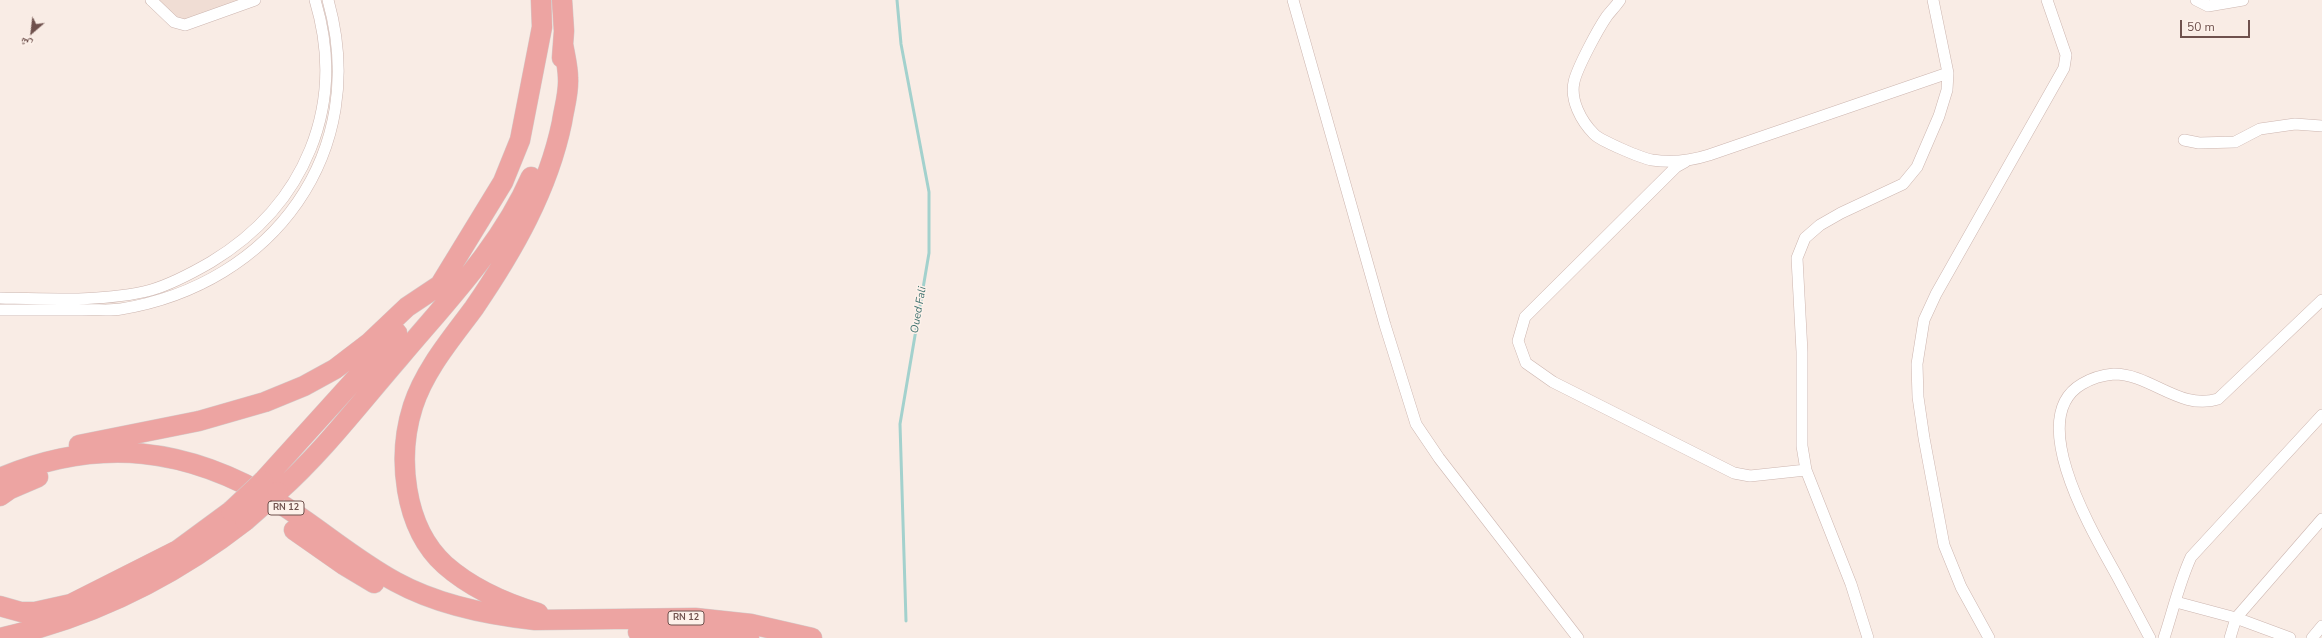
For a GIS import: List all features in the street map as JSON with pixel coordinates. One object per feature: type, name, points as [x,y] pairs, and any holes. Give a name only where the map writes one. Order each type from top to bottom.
[{"type":"highway","points":[[0,638],[57,624],[125,596],[151,583],[202,553],[270,486],[440,285],[503,182],[520,140],[542,27],[541,0]]},
{"type":"highway","points":[[559,619],[528,610],[487,593],[461,578],[444,564],[428,544],[416,520],[409,498],[404,456],[414,405],[422,386],[434,364],[499,271],[533,209],[549,170],[559,133],[568,79],[563,44],[562,0]]},
{"type":"highway","points":[[270,486],[314,457],[457,292],[521,202],[544,145],[558,91],[563,44]]},
{"type":"highway","points":[[0,469],[39,455],[96,440],[220,416],[265,402],[304,386],[335,369],[369,343],[406,307],[440,285]]},
{"type":"highway","name":"RN 12","points":[[0,478],[49,462],[94,453],[140,453],[172,458],[204,466],[240,480],[280,504],[380,572],[415,591],[447,602],[500,616],[535,620],[695,618],[752,624],[812,638]]},
{"type":"highway","points":[[0,496],[10,489],[45,475],[88,466],[123,465],[182,472],[207,479],[234,490],[344,565],[381,587],[412,602],[461,618],[522,629],[704,633],[749,638]]},
{"type":"highway","points":[[0,606],[21,612],[35,612],[51,610],[71,604],[178,550],[238,516]]},
{"type":"street","points":[[151,0],[174,22],[185,25],[255,0]]},
{"type":"street","points":[[0,298],[125,296],[151,290],[189,274],[225,253],[270,214],[284,196],[308,158],[321,118],[327,78],[327,60],[315,0]]},
{"type":"street","points":[[0,310],[120,309],[174,295],[200,286],[228,270],[272,235],[293,210],[312,180],[324,155],[333,123],[339,92],[340,63],[333,18],[328,0]]},
{"type":"street","points":[[1293,0],[1389,337],[1416,424],[1439,458],[1578,638]]},
{"type":"street","points":[[1620,0],[1607,16],[1574,81],[1573,97],[1578,110],[1594,135],[1623,150],[1651,160],[1685,162]]},
{"type":"street","points":[[1868,638],[1851,584],[1806,470],[1802,446],[1802,352],[1798,258],[1805,238],[1820,225],[1841,213],[1903,184],[1917,167],[1939,116],[1947,90],[1948,73],[1933,0]]},
{"type":"street","points":[[1989,638],[1961,587],[1944,545],[1924,438],[1918,397],[1917,364],[1924,320],[1936,294],[2064,68],[2066,55],[2047,0]]},
{"type":"street","points":[[2196,0],[2208,6],[2243,0]]},
{"type":"street","points":[[1806,470],[1750,476],[1734,473],[1553,382],[1526,363],[1518,341],[1525,317],[1676,167],[1685,162],[1709,156],[1948,73]]},
{"type":"street","points":[[2184,140],[2199,143],[2235,142],[2260,129],[2295,124],[2322,126]]},
{"type":"street","points":[[2150,638],[2092,531],[2072,487],[2064,459],[2061,434],[2062,409],[2069,396],[2077,387],[2093,379],[2120,375],[2198,403],[2218,399],[2322,300]]},
{"type":"street","points":[[2164,638],[2176,602],[2182,576],[2191,557],[2322,415]]},
{"type":"street","points":[[2230,638],[2236,618],[2322,519]]},
{"type":"street","points":[[2176,602],[2236,618],[2290,638]]},
{"type":"street","points":[[2312,638],[2322,626]]},
{"type":"shaded area","points":[[155,0],[243,0],[179,24]]},
{"type":"waterway","name":"Oued Fali","points":[[897,0],[901,44],[929,192],[929,253],[900,424],[906,621]]}]
